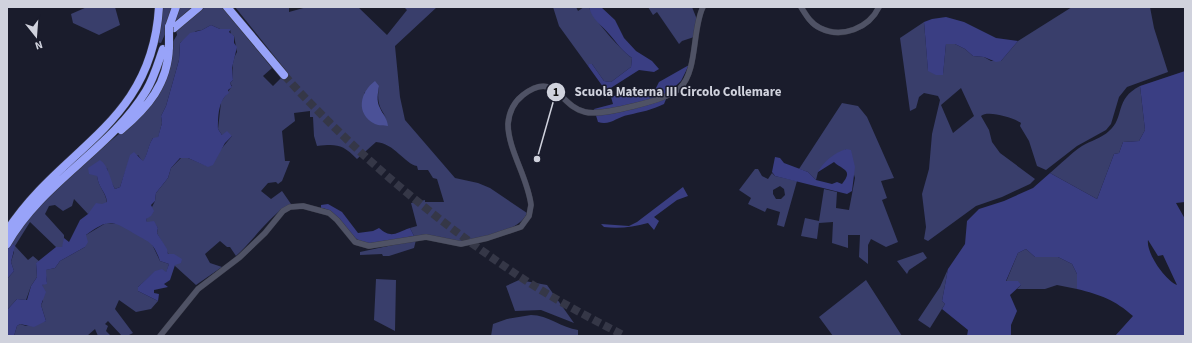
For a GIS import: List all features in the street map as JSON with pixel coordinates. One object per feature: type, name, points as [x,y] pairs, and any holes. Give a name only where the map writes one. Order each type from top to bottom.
[{"type":"highway","points":[[7,231],[29,202],[113,120],[137,86],[152,49],[159,7]]},
{"type":"highway","points":[[7,244],[33,207],[92,152],[130,114],[139,102],[152,80],[166,48],[176,7]]},
{"type":"highway","points":[[172,28],[199,7]]},
{"type":"highway","points":[[224,7],[234,20],[239,22]]},
{"type":"highway","points":[[227,7],[284,75]]},
{"type":"highway","points":[[92,152],[129,123],[152,100],[164,76],[168,61],[166,48]]},
{"type":"highway","points":[[68,165],[108,132],[139,102]]},
{"type":"street","points":[[160,336],[198,289],[240,257],[265,233],[283,211],[290,207],[305,206],[330,214],[355,242],[367,246],[426,237],[444,242],[467,243],[503,234],[521,227],[529,216],[531,205],[509,132],[509,119],[515,103],[525,94],[543,86],[554,89],[574,107],[586,113],[605,111],[666,97],[680,87],[688,73],[703,7]]},
{"type":"street","points":[[801,7],[810,20],[818,27],[838,32],[864,25],[873,17],[879,7]]},
{"type":"shaded area","points":[[87,7],[115,7],[120,25],[99,35],[73,23],[71,14]]},
{"type":"shaded area","points":[[161,7],[173,7],[167,30],[161,43],[156,42]]},
{"type":"shaded area","points":[[178,7],[192,7],[173,24]]},
{"type":"shaded area","points":[[205,7],[222,7],[272,68],[263,76],[273,86],[287,72],[235,7],[289,7],[289,12],[307,7],[358,7],[387,35],[407,10],[404,7],[437,7],[395,46],[400,97],[405,120],[455,178],[478,183],[490,188],[527,213],[516,225],[486,238],[458,242],[414,236],[410,228],[417,226],[411,203],[425,200],[425,202],[444,202],[437,179],[433,178],[428,170],[418,170],[417,166],[408,162],[394,150],[382,143],[376,142],[357,159],[347,150],[339,146],[317,146],[314,136],[313,117],[310,117],[310,111],[294,113],[295,121],[282,131],[285,161],[290,161],[282,181],[278,184],[276,182],[268,183],[261,191],[271,199],[282,191],[291,204],[277,213],[236,256],[230,247],[227,247],[220,241],[205,254],[210,263],[222,267],[196,285],[175,266],[157,233],[158,228],[155,224],[147,223],[146,219],[155,201],[156,193],[168,178],[171,168],[181,158],[188,158],[207,166],[232,136],[222,135],[218,129],[221,102],[232,86],[230,83],[233,80],[232,73],[234,58],[237,52],[234,36],[231,35],[230,29],[220,29],[211,25],[202,30],[196,31],[180,43],[179,60],[166,106],[161,116],[162,123],[158,138],[153,138],[143,162],[138,155],[129,161],[120,187],[115,189],[109,178],[107,168],[97,175],[107,203],[88,214],[74,199],[72,206],[63,211],[55,205],[49,206],[45,214],[64,235],[64,243],[62,248],[56,247],[30,222],[15,246],[28,260],[33,256],[40,262],[36,263],[37,277],[31,286],[26,300],[17,299],[7,310],[7,279],[14,271],[11,262],[14,252],[11,243],[26,220],[80,166],[131,124],[149,107],[171,45],[177,35],[176,30],[190,17]],"holes":[[[379,86],[378,91],[380,106],[387,118],[364,93]]]},
{"type":"shaded area","points":[[553,7],[576,7],[578,11],[584,7],[589,7],[591,12],[608,34],[621,49],[632,58],[631,67],[611,82],[604,81],[592,64],[588,66],[559,26]]},
{"type":"shaded area","points":[[589,7],[601,7],[615,20],[624,38],[636,51],[652,61],[659,69],[654,72],[639,70],[606,91],[588,66],[589,64],[592,64],[604,81],[611,82],[631,67],[632,58],[622,50],[595,19],[590,12]]},
{"type":"shaded area","points":[[648,7],[692,7],[698,22],[694,37],[682,41],[679,44],[657,12],[653,15]]},
{"type":"shaded area","points":[[1072,7],[1150,7],[1154,28],[1168,72],[1127,87],[1119,97],[1111,124],[1106,130],[1077,146],[1046,170],[1037,166],[1029,141],[1020,126],[1021,123],[995,114],[984,114],[981,116],[989,130],[992,142],[1000,153],[1035,179],[1030,184],[1002,197],[976,206],[928,241],[924,239],[926,227],[922,194],[929,169],[932,134],[940,100],[938,96],[924,93],[919,97],[916,108],[910,111],[900,38],[924,22],[928,70],[943,74],[946,44],[955,44],[965,49],[973,56],[984,57],[991,61],[1001,61],[1018,41]],"holes":[[[961,88],[974,116],[953,133],[941,105]]]},
{"type":"shaded area","points":[[946,17],[964,22],[996,38],[1018,41],[1001,61],[996,62],[984,57],[973,56],[965,49],[955,44],[946,44],[943,75],[936,75],[928,71],[924,22]]},
{"type":"shaded area","points":[[211,25],[220,29],[231,29],[229,32],[234,36],[234,43],[237,47],[232,68],[233,80],[230,83],[232,87],[228,90],[229,93],[225,96],[221,104],[218,119],[218,129],[222,135],[227,131],[232,136],[225,143],[213,165],[208,167],[188,158],[180,158],[171,168],[168,178],[156,193],[155,201],[151,205],[154,211],[151,216],[146,219],[147,222],[154,221],[158,228],[157,233],[167,249],[168,254],[174,254],[182,259],[181,263],[175,265],[170,280],[164,284],[168,287],[154,290],[154,293],[159,294],[158,301],[138,291],[138,287],[155,271],[162,269],[166,272],[169,264],[160,261],[153,246],[147,241],[120,226],[110,223],[105,224],[86,235],[88,242],[85,247],[60,261],[55,268],[46,270],[47,284],[42,285],[46,292],[41,305],[46,321],[34,327],[20,324],[17,326],[14,336],[7,336],[7,310],[17,299],[27,300],[31,286],[37,277],[36,263],[56,247],[62,247],[64,238],[69,242],[80,220],[88,214],[96,203],[102,204],[107,202],[97,176],[89,174],[88,168],[100,160],[107,169],[115,189],[120,187],[130,155],[134,152],[143,161],[153,138],[158,137],[162,123],[161,116],[166,106],[179,60],[180,43],[190,33],[202,30]]},
{"type":"shaded area","points":[[689,65],[681,81],[669,92],[664,104],[624,116],[610,122],[598,122],[594,109],[613,104],[611,97],[632,90],[647,93],[655,90],[659,82]]},
{"type":"shaded area","points":[[1185,71],[1185,202],[1176,203],[1185,219],[1185,336],[1115,336],[1133,316],[1120,306],[1107,299],[1077,289],[1077,274],[1072,264],[1058,257],[1035,257],[1026,249],[1018,253],[1006,281],[1018,281],[1021,285],[1010,295],[1017,311],[1011,325],[1011,336],[967,336],[968,330],[942,309],[945,304],[942,301],[948,269],[965,244],[967,221],[979,209],[1004,201],[1033,188],[1050,173],[1097,199],[1114,154],[1119,153],[1123,142],[1139,141],[1145,130],[1140,86]],"holes":[[[1148,240],[1158,256],[1163,255],[1177,285],[1167,278],[1157,266],[1150,252]]]},
{"type":"shaded area","points":[[375,81],[379,86],[378,103],[388,126],[375,124],[364,115],[362,109],[363,97]]},
{"type":"shaded area","points":[[1140,86],[1145,130],[1139,141],[1123,142],[1119,153],[1114,154],[1097,199],[1050,173],[1085,144],[1103,136],[1109,131],[1117,120],[1126,97]]},
{"type":"shaded area","points":[[842,103],[858,106],[867,117],[894,178],[881,181],[887,198],[882,200],[898,242],[886,247],[871,239],[868,245],[868,264],[859,257],[860,235],[848,235],[848,248],[832,243],[833,222],[819,223],[817,239],[801,236],[805,218],[819,221],[824,189],[837,192],[836,208],[849,210],[855,178],[846,149],[818,172],[816,180],[808,172],[799,169]]},
{"type":"shaded area","points":[[846,149],[851,150],[855,167],[852,191],[847,194],[775,176],[772,172],[775,157],[780,158],[784,163],[808,172],[816,180],[832,184],[837,182],[842,184],[847,175],[846,170],[834,162],[818,172],[823,164],[830,158]]},
{"type":"shaded area","points":[[755,169],[758,169],[762,176],[768,179],[772,173],[775,176],[797,181],[784,227],[777,225],[780,212],[767,208],[765,212],[748,204],[751,198],[739,190]],"holes":[[[780,186],[784,189],[785,195],[781,199],[776,199],[773,194],[773,190]]]},
{"type":"shaded area","points":[[683,187],[688,196],[677,200],[654,217],[659,221],[654,230],[648,223],[621,228],[604,227],[601,224],[629,226],[637,222]]},
{"type":"shaded area","points":[[328,204],[342,212],[358,233],[373,231],[379,228],[387,233],[394,234],[410,228],[414,236],[378,244],[366,243],[353,236],[334,214],[321,208],[321,205]]},
{"type":"shaded area","points":[[106,223],[120,224],[151,242],[160,261],[169,264],[166,273],[156,271],[138,287],[138,291],[158,301],[151,309],[136,312],[119,300],[115,309],[133,333],[127,336],[122,336],[108,321],[105,324],[108,326],[106,331],[111,336],[98,336],[95,329],[87,336],[14,336],[17,326],[20,324],[26,326],[46,321],[41,305],[43,301],[42,285],[47,282],[45,270],[55,268],[60,261],[85,247],[86,235]]},
{"type":"shaded area","points":[[416,240],[414,248],[389,256],[383,256],[382,254],[360,255],[360,252]]},
{"type":"shaded area","points":[[11,243],[15,246],[11,262],[14,271],[7,279],[7,250]]},
{"type":"shaded area","points":[[1026,249],[1035,257],[1058,257],[1072,264],[1077,274],[1077,289],[1057,285],[1045,289],[1017,289],[1021,285],[1006,282],[1018,253]]},
{"type":"shaded area","points":[[923,252],[927,258],[909,270],[907,274],[897,261]]},
{"type":"shaded area","points":[[948,269],[942,301],[945,304],[930,328],[918,320],[940,287]]},
{"type":"shaded area","points":[[376,279],[396,280],[395,331],[374,320]]},
{"type":"shaded area","points":[[519,280],[547,285],[574,323],[541,310],[515,311],[506,286]]},
{"type":"shaded area","points":[[866,280],[902,336],[833,336],[819,317]]},
{"type":"shaded area","points":[[531,315],[543,317],[566,327],[578,330],[578,336],[491,336],[493,324],[507,319]]},
{"type":"tunnel","points":[[284,75],[336,129],[391,179],[479,249],[552,297],[625,336]]},
{"type":"place","name":"Scuola Materna III Circolo Collemare","points":[[537,159]]}]
